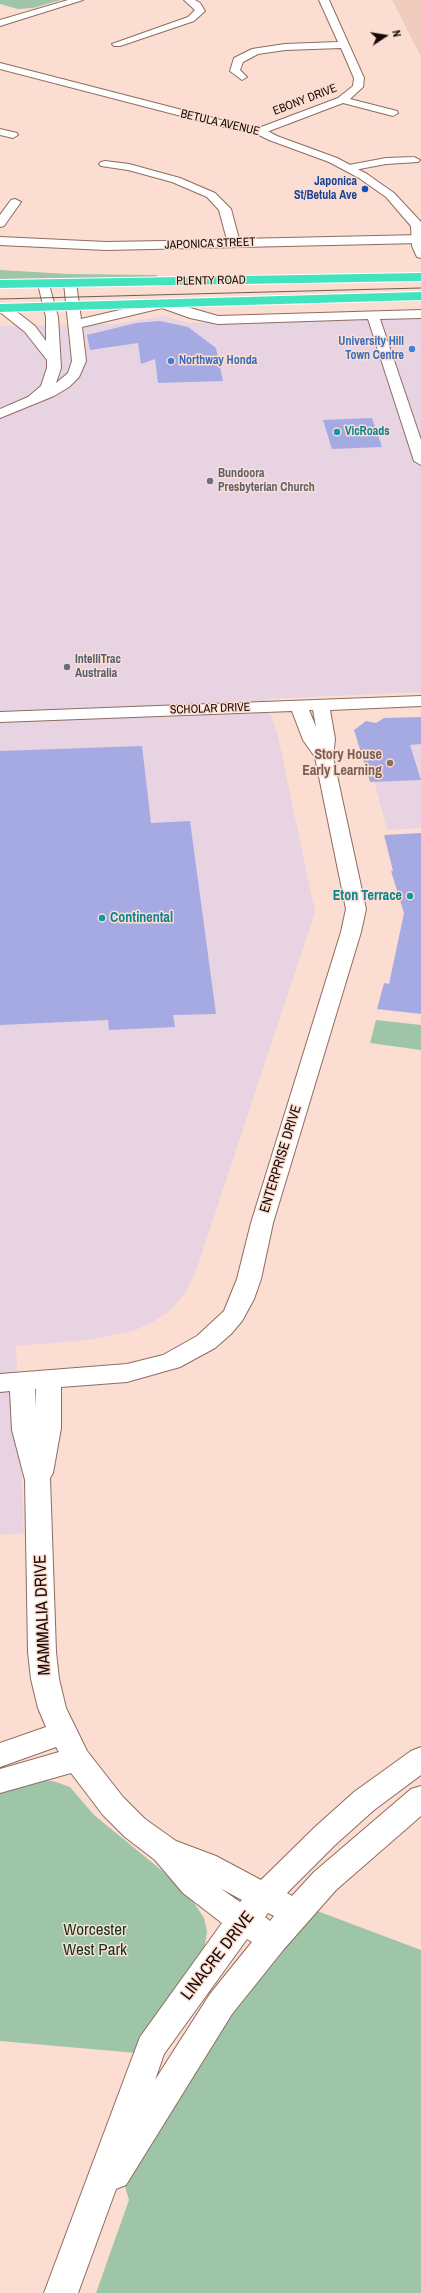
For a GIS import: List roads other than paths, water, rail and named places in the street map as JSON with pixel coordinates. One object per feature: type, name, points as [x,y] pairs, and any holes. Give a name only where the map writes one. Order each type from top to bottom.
[{"type":"highway","name":"PLENTY ROAD","points":[[0,284],[421,277]]},
{"type":"highway","name":"PLENTY ROAD","points":[[2,308],[362,299],[421,296]]},
{"type":"street","points":[[0,23],[78,0]]},
{"type":"street","points":[[117,44],[191,19],[200,11],[197,5],[189,0]]},
{"type":"street","name":"EBONY DRIVE","points":[[260,131],[342,100],[356,90],[359,82],[324,0]]},
{"type":"street","points":[[4,11],[23,16]]},
{"type":"street","points":[[242,77],[235,71],[236,64],[241,57],[256,51],[285,47],[344,45]]},
{"type":"street","name":"BETULA AVENUE","points":[[0,66],[220,123],[260,131],[349,168],[390,195],[419,233],[421,254]]},
{"type":"street","points":[[342,100],[393,113]]},
{"type":"street","points":[[0,132],[13,135]]},
{"type":"street","points":[[349,168],[386,161],[414,160]]},
{"type":"street","points":[[105,164],[129,167],[176,180],[211,195],[225,209],[234,244]]},
{"type":"street","points":[[0,223],[15,202]]},
{"type":"street","name":"JAPONICA STREET","points":[[0,241],[106,246],[234,244],[419,233]]},
{"type":"street","points":[[0,414],[64,384],[74,374],[79,361],[76,324],[72,306],[70,283]]},
{"type":"street","points":[[33,399],[46,388],[52,378],[54,360],[50,307],[44,284]]},
{"type":"street","name":"PLENTY ROAD","points":[[362,299],[421,314]]},
{"type":"street","points":[[76,324],[163,304]]},
{"type":"street","name":"PLENTY ROAD","points":[[163,304],[195,315],[218,320],[421,314]]},
{"type":"street","points":[[2,308],[30,329],[54,360]]},
{"type":"street","points":[[372,316],[421,461]]},
{"type":"street","name":"SCHOLAR DRIVE","points":[[0,717],[421,701]]},
{"type":"street","name":"ENTERPRISE DRIVE","points":[[11,1383],[127,1373],[171,1361],[206,1342],[223,1328],[234,1315],[242,1299],[249,1279],[262,1223],[355,917],[355,901],[324,757],[326,739],[321,704]]},
{"type":"street","name":"ENTERPRISE DRIVE","points":[[298,705],[312,740],[324,757]]},
{"type":"street","name":"MAMMALIA DRIVE","points":[[49,1380],[48,1428],[38,1480],[42,1652],[45,1679],[52,1708],[63,1733],[77,1759],[113,1806],[135,1828],[166,1850],[205,1865],[266,1895],[296,1913]]},
{"type":"street","name":"MAMMALIA DRIVE","points":[[11,1383],[38,1480]]},
{"type":"street","points":[[0,1755],[63,1733]]},
{"type":"street","points":[[0,1781],[77,1759]]},
{"type":"street","name":"LINACRE DRIVE","points":[[61,2293],[151,2047],[192,1988],[244,1920],[266,1895],[325,1836],[364,1801],[421,1759]]},
{"type":"street","name":"LINACRE DRIVE","points":[[92,2207],[221,2004],[273,1939],[325,1881],[421,1798]]},
{"type":"street","name":"MAMMALIA DRIVE","points":[[166,1850],[194,1884],[219,1905],[273,1939]]},
{"type":"tram line","points":[[0,299],[421,288]]},
{"type":"place","name":"Japonica St/Betula Ave","points":[[365,189]]},
{"type":"place","name":"University Hill Town Centre","points":[[412,349]]},
{"type":"place","name":"Northway Honda","points":[[171,361]]},
{"type":"place","name":"VicRoads","points":[[337,432]]},
{"type":"place","name":"Bundoora Presbyterian Church","points":[[210,481]]},
{"type":"place","name":"IntelliTrac Australia","points":[[67,667]]},
{"type":"place","name":"Story House Early Learning","points":[[390,763]]},
{"type":"place","name":"Eton Terrace","points":[[410,896]]},
{"type":"place","name":"Continental","points":[[102,918]]},
{"type":"park label","name":"Worcester West Park","points":[[95,1940]]}]
